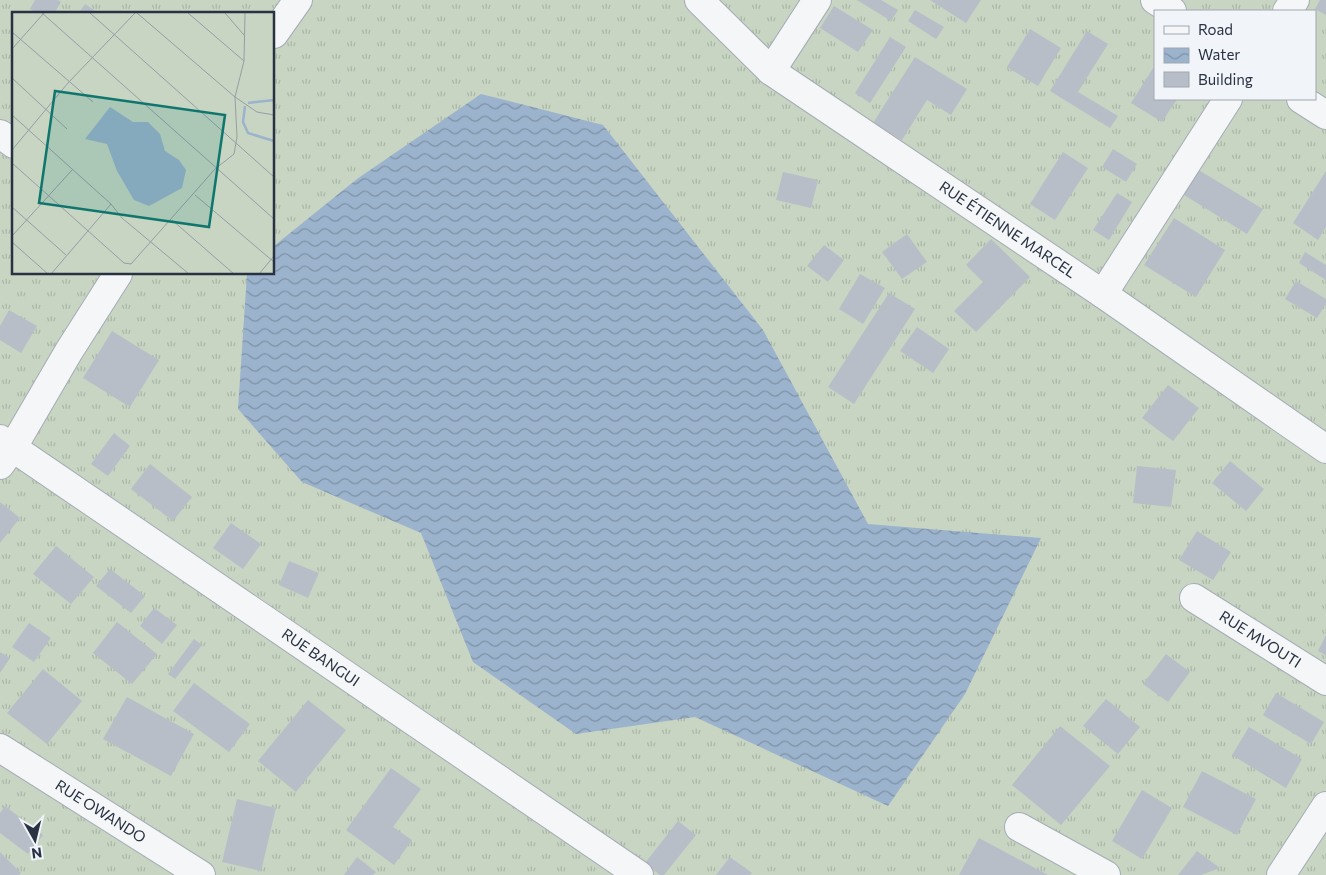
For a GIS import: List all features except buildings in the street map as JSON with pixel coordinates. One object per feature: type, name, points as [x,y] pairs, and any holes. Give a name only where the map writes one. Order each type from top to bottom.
[{"type":"street","name":"RUE ÉTIENNE MARCEL","points":[[699,0],[771,71],[1103,294],[1326,449]]},
{"type":"street","points":[[771,71],[817,0]]},
{"type":"street","points":[[1155,0],[1170,10]]},
{"type":"street","points":[[275,32],[286,4]]},
{"type":"street","points":[[1103,294],[1227,100]]},
{"type":"street","points":[[1303,100],[1326,115]]},
{"type":"street","points":[[0,134],[12,143]]},
{"type":"street","points":[[4,450],[117,275]]},
{"type":"street","name":"RUE BANGUI","points":[[4,450],[397,711],[639,875]]},
{"type":"street","name":"RUE MVOUTI","points":[[1194,598],[1326,681]]},
{"type":"street","name":"RUE OWANDO","points":[[0,748],[201,875]]},
{"type":"street","points":[[1281,875],[1326,806]]},
{"type":"street","points":[[1020,827],[1106,875]]},
{"type":"green space","points":[[0,0],[1326,0],[1326,875],[0,875]]},
{"type":"water","points":[[481,94],[603,125],[763,330],[868,524],[1041,538],[965,694],[888,806],[695,717],[576,734],[473,662],[421,533],[302,482],[238,409],[247,275],[275,275],[275,245],[357,179]]}]
